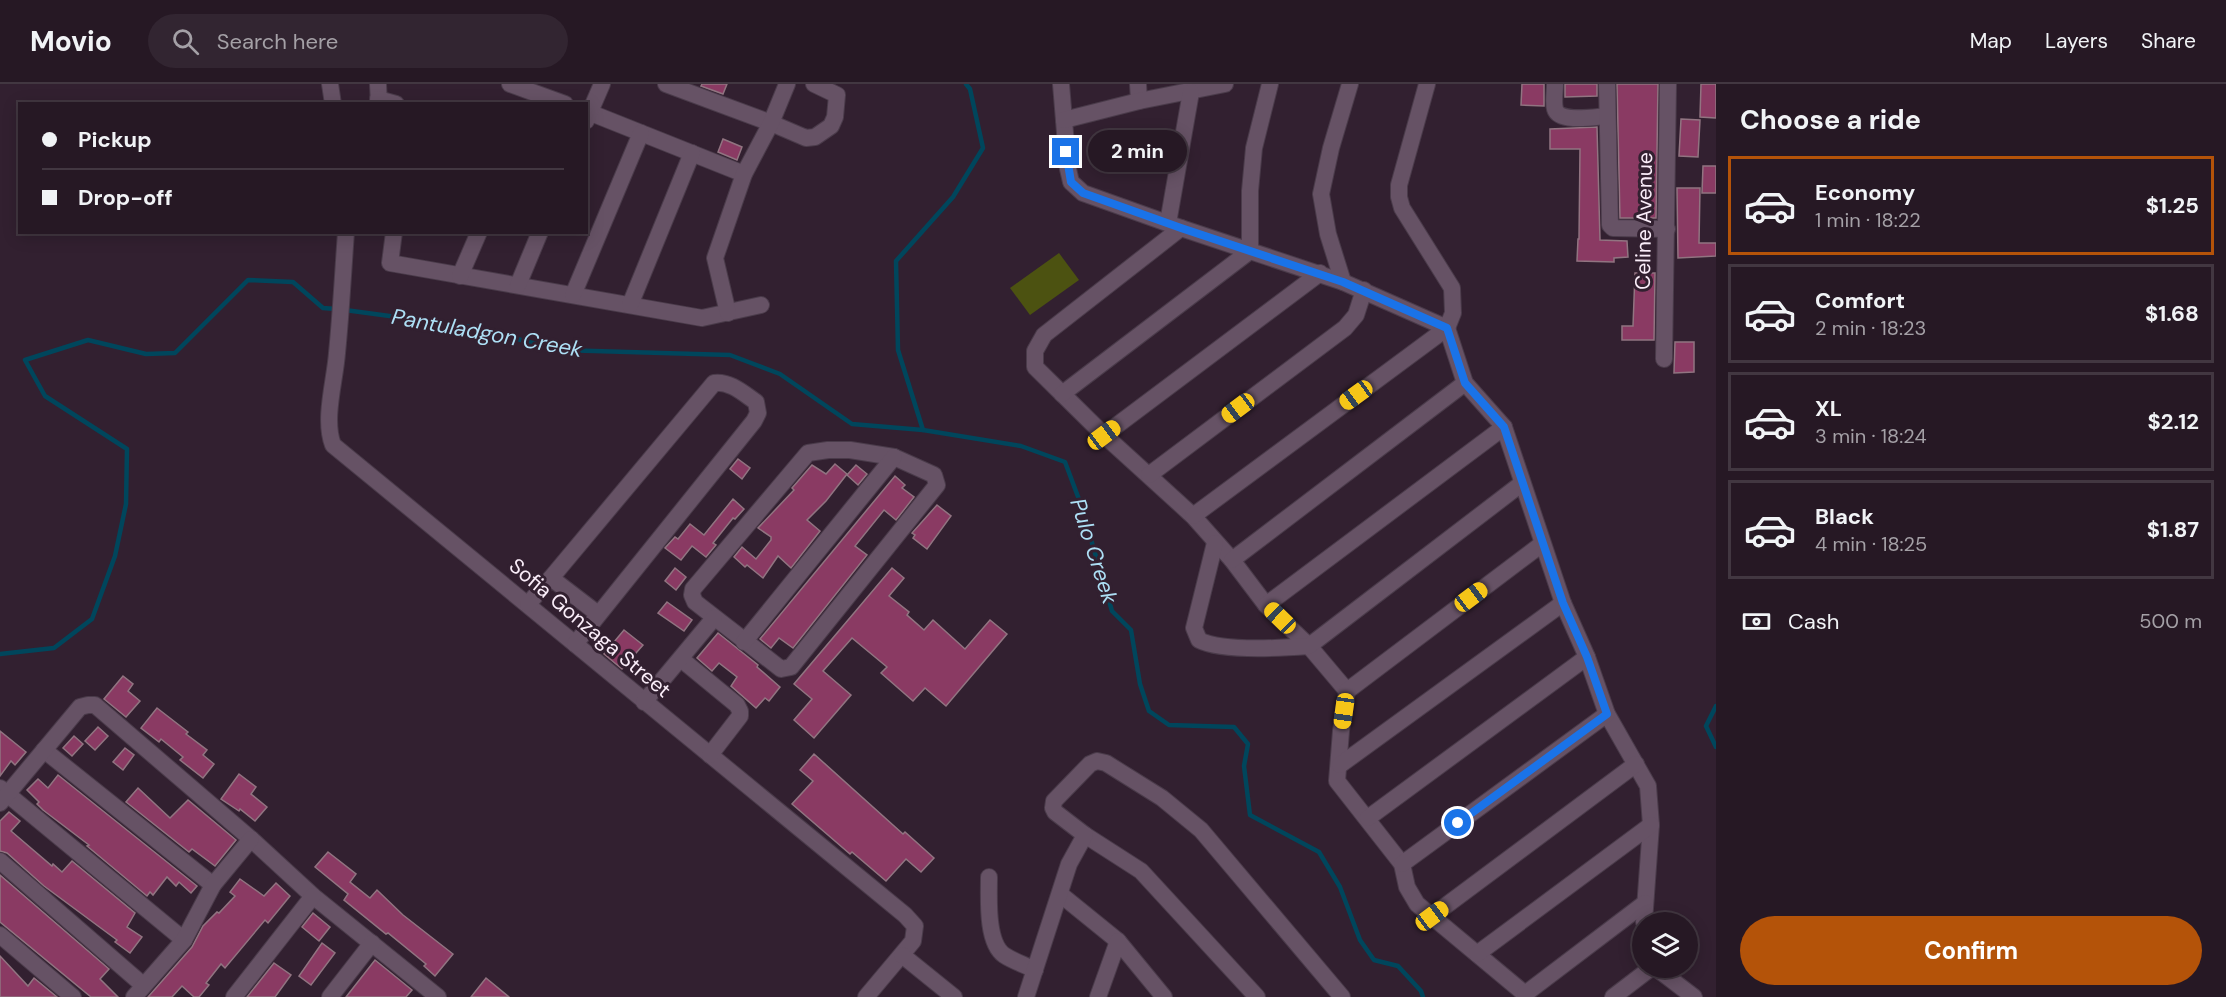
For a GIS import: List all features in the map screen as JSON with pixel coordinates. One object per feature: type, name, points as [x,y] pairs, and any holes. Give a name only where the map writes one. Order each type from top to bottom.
[{"type":"street","points":[[330,84],[333,102]]},
{"type":"street","points":[[510,84],[535,98],[555,102]]},
{"type":"street","points":[[602,84],[588,115],[744,174]]},
{"type":"street","points":[[666,84],[806,138],[824,133],[831,126],[835,117],[837,95],[814,84]]},
{"type":"street","points":[[728,313],[715,258],[744,174],[771,123],[788,84]]},
{"type":"street","points":[[1061,84],[1068,169],[1071,182],[1083,193],[1174,226],[1320,273],[1364,290],[1447,328],[1465,383],[1504,427],[1521,484],[1563,603],[1587,657],[1607,714],[1648,786],[1651,825],[1645,912]]},
{"type":"street","points":[[1064,120],[1138,92],[1191,92],[1225,84]]},
{"type":"street","points":[[1250,251],[1250,191],[1254,148],[1270,84]]},
{"type":"street","points":[[1343,282],[1328,234],[1321,194],[1331,148],[1350,84]]},
{"type":"street","points":[[1193,516],[1447,328],[1452,313],[1452,288],[1402,208],[1399,197],[1399,185],[1427,84]]},
{"type":"street","points":[[1555,84],[1555,108],[1564,118],[1606,116]]},
{"type":"street","points":[[1607,84],[1610,225],[1613,228],[1667,229]]},
{"type":"street","name":"Celine Avenue","points":[[1664,359],[1668,84]]},
{"type":"street","points":[[1191,92],[1174,226],[1044,335],[1035,351],[1035,367],[1104,435],[1193,516],[1232,560],[1266,605],[1309,646],[1347,691]]},
{"type":"street","points":[[378,95],[392,102]]},
{"type":"street","points":[[573,295],[640,133]]},
{"type":"street","points":[[630,305],[692,153]]},
{"type":"street","name":"Sofia Gonzaga Street","points":[[346,234],[338,354],[329,424],[329,437],[333,446],[905,915],[915,926],[913,941],[866,997]]},
{"type":"street","points":[[394,234],[390,263],[702,318],[761,305]]},
{"type":"street","points":[[460,276],[478,234]]},
{"type":"street","points":[[518,285],[539,234]]},
{"type":"street","points":[[1062,394],[1250,251]]},
{"type":"street","points":[[1104,435],[1320,273]]},
{"type":"street","points":[[1149,475],[1345,328],[1356,315],[1364,290]]},
{"type":"street","points":[[528,604],[714,383],[723,382],[756,402],[758,413],[754,421],[575,644]]},
{"type":"street","points":[[1232,560],[1465,383]]},
{"type":"street","points":[[1266,605],[1504,427]]},
{"type":"street","points":[[850,450],[894,457],[934,476],[937,485],[791,667],[781,669],[695,602],[692,596],[693,589],[808,453],[850,450]]},
{"type":"street","points":[[744,642],[894,457]]},
{"type":"street","points":[[1215,543],[1194,628],[1199,640],[1211,644],[1270,649],[1309,646],[1521,484]]},
{"type":"street","points":[[1542,544],[1347,691],[1337,781],[1402,864],[1407,887],[1417,904],[1526,995],[1645,903]]},
{"type":"street","points":[[551,578],[598,614]]},
{"type":"street","points":[[1340,765],[1563,603]]},
{"type":"street","points":[[644,702],[714,618]]},
{"type":"street","points":[[1368,818],[1587,657]]},
{"type":"street","points":[[681,659],[737,705],[740,711],[740,716],[710,755]]},
{"type":"street","points":[[184,940],[2,795],[80,707],[95,705],[251,839],[313,896],[438,997]]},
{"type":"street","points":[[1402,864],[1607,714]]},
{"type":"street","points":[[44,750],[213,885]]},
{"type":"street","points":[[1257,997],[1141,871],[1055,813],[1054,801],[1090,764],[1097,761],[1106,763],[1161,798],[1201,830],[1342,997]]},
{"type":"street","points":[[1432,916],[1636,765]]},
{"type":"street","points":[[1477,954],[1651,825]]},
{"type":"street","points":[[1026,997],[1069,864],[1085,835]]},
{"type":"street","points":[[0,861],[138,991],[184,940],[213,885],[251,839]]},
{"type":"street","points":[[989,877],[989,909],[994,945],[1004,955],[1035,969]]},
{"type":"street","points":[[1060,894],[1118,941],[1164,997]]},
{"type":"street","points":[[234,997],[313,896]]},
{"type":"street","points":[[0,935],[74,997]]},
{"type":"street","points":[[1098,997],[1118,941]]},
{"type":"street","points":[[330,997],[372,943]]},
{"type":"street","points":[[902,955],[954,997]]},
{"type":"street","points":[[1613,997],[1638,978]]},
{"type":"street","points":[[1669,978],[1694,997]]},
{"type":"green space","points":[[1059,253],[1079,280],[1030,315],[1010,288]]},
{"type":"building","points":[[702,84],[727,84],[723,94],[701,86]]},
{"type":"building","points":[[1522,84],[1544,84],[1544,106],[1521,105]]},
{"type":"building","points":[[1565,84],[1597,84],[1597,96],[1565,97]]},
{"type":"building","points":[[1617,84],[1658,84],[1656,218],[1620,218]]},
{"type":"building","points":[[1701,84],[1716,84],[1716,118],[1700,117]]},
{"type":"building","points":[[1681,119],[1700,120],[1698,157],[1679,156]]},
{"type":"building","points":[[1597,127],[1600,240],[1627,241],[1628,257],[1614,258],[1614,262],[1577,261],[1580,149],[1550,149],[1550,129]]},
{"type":"building","points":[[723,139],[742,147],[737,160],[718,152]]},
{"type":"building","points":[[1703,166],[1716,166],[1716,193],[1702,193]]},
{"type":"building","points":[[1677,188],[1700,188],[1699,243],[1716,243],[1716,256],[1678,258]]},
{"type":"building","points":[[1635,273],[1655,273],[1654,340],[1622,340],[1622,326],[1633,326]]},
{"type":"building","points":[[1675,342],[1694,342],[1694,372],[1674,373]]},
{"type":"building","points":[[738,459],[750,468],[742,479],[730,469]]},
{"type":"building","points":[[835,464],[847,474],[826,501],[807,520],[820,531],[791,568],[778,556],[763,578],[734,557],[742,547],[756,559],[771,540],[771,537],[758,528],[794,490],[792,488],[812,465],[826,474]]},
{"type":"building","points":[[856,465],[867,474],[858,485],[847,475]]},
{"type":"building","points":[[895,476],[905,485],[902,488],[914,497],[896,520],[884,510],[855,546],[867,555],[793,648],[779,638],[771,648],[760,639]]},
{"type":"building","points":[[733,499],[744,509],[735,519],[733,518],[713,543],[716,545],[706,557],[692,546],[681,560],[665,548],[675,537],[678,539],[690,524],[704,535]]},
{"type":"building","points":[[937,505],[951,516],[927,549],[913,538],[915,535],[912,533]]},
{"type":"building","points":[[675,568],[686,577],[676,590],[665,581]]},
{"type":"building","points":[[892,568],[904,578],[889,596],[909,612],[907,615],[924,630],[933,620],[965,649],[990,620],[1007,634],[946,706],[925,688],[913,701],[881,673],[887,667],[852,638],[823,671],[851,695],[814,738],[794,720],[812,699],[794,684]]},
{"type":"building","points":[[667,602],[692,620],[684,631],[658,613]]},
{"type":"building","points":[[624,630],[643,645],[622,669],[604,654]]},
{"type":"building","points":[[718,633],[758,665],[757,667],[780,687],[769,701],[765,698],[756,708],[731,686],[737,677],[719,663],[712,671],[697,658]]},
{"type":"building","points":[[123,676],[133,684],[128,691],[140,701],[126,717],[104,699]]},
{"type":"building","points":[[157,708],[207,750],[203,755],[214,764],[203,778],[180,760],[183,757],[161,739],[159,742],[141,728]]},
{"type":"building","points":[[98,727],[108,736],[95,750],[85,741]]},
{"type":"building","points":[[0,731],[26,752],[15,765],[11,761],[0,776]]},
{"type":"building","points":[[74,736],[83,744],[72,756],[63,748]]},
{"type":"building","points":[[125,748],[134,755],[123,770],[113,762]]},
{"type":"building","points":[[814,754],[903,834],[905,832],[934,858],[921,872],[906,859],[886,881],[852,852],[850,854],[792,804],[813,781],[800,770]]},
{"type":"building","points":[[239,774],[256,787],[251,794],[267,807],[255,821],[240,809],[239,811],[221,799]]},
{"type":"building","points":[[58,775],[197,886],[191,893],[179,882],[176,886],[167,877],[153,895],[150,892],[147,896],[87,846],[89,845],[43,810],[37,804],[39,802],[27,790],[38,779],[48,788]]},
{"type":"building","points":[[138,788],[170,818],[188,800],[236,840],[215,866],[192,849],[189,852],[126,802]]},
{"type":"building","points":[[9,812],[20,821],[11,831],[52,866],[53,864],[62,872],[72,861],[135,913],[127,927],[142,937],[130,953],[115,942],[117,940],[44,886],[7,853],[0,851],[0,821]]},
{"type":"building","points":[[328,852],[356,874],[350,882],[370,898],[377,890],[403,915],[453,954],[435,976],[424,966],[426,964],[344,900],[348,894],[315,867]]},
{"type":"building","points":[[0,875],[109,969],[100,979],[118,997],[91,997],[0,922]]},
{"type":"building","points":[[240,879],[264,896],[276,883],[290,896],[268,923],[265,920],[225,968],[221,964],[206,983],[209,985],[199,997],[194,997],[182,986],[172,997],[148,997],[192,947],[203,926],[235,896],[230,892]]},
{"type":"building","points":[[313,913],[330,927],[319,941],[302,927]]},
{"type":"building","points":[[322,943],[335,953],[311,985],[299,976]]},
{"type":"building","points":[[0,956],[28,986],[34,978],[57,997],[0,997]]},
{"type":"building","points":[[375,960],[412,990],[406,997],[346,997]]},
{"type":"building","points":[[274,963],[291,975],[275,997],[247,997]]},
{"type":"building","points":[[486,978],[509,997],[471,997]]},
{"type":"waterway","name":"Pulo Creek","points":[[923,430],[898,350],[896,261],[953,197],[983,148],[970,89],[966,84]]},
{"type":"waterway","name":"Pantuladgon Creek","points":[[0,654],[54,648],[92,619],[115,556],[126,504],[127,449],[45,396],[25,360],[88,340],[146,354],[175,353],[248,280],[293,282],[323,308],[336,309]]},
{"type":"waterway","name":"Pulo Creek","points":[[345,310],[471,327],[560,350],[730,355],[780,374],[852,424],[923,430],[1021,446],[1065,462],[1080,502],[1112,611],[1131,630],[1140,684],[1149,711],[1169,725],[1234,727],[1248,744],[1244,766],[1250,815],[1319,852],[1340,887],[1360,940],[1374,960],[1398,966],[1421,991],[1423,997]]},
{"type":"waterway","points":[[1716,706],[1706,726],[1716,747]]},
{"type":"route","points":[[1066,152],[1071,182],[1083,193],[1111,205],[1320,273],[1364,290],[1447,328],[1465,383],[1504,427],[1521,484],[1563,603],[1587,657],[1607,714],[1458,823]]}]
